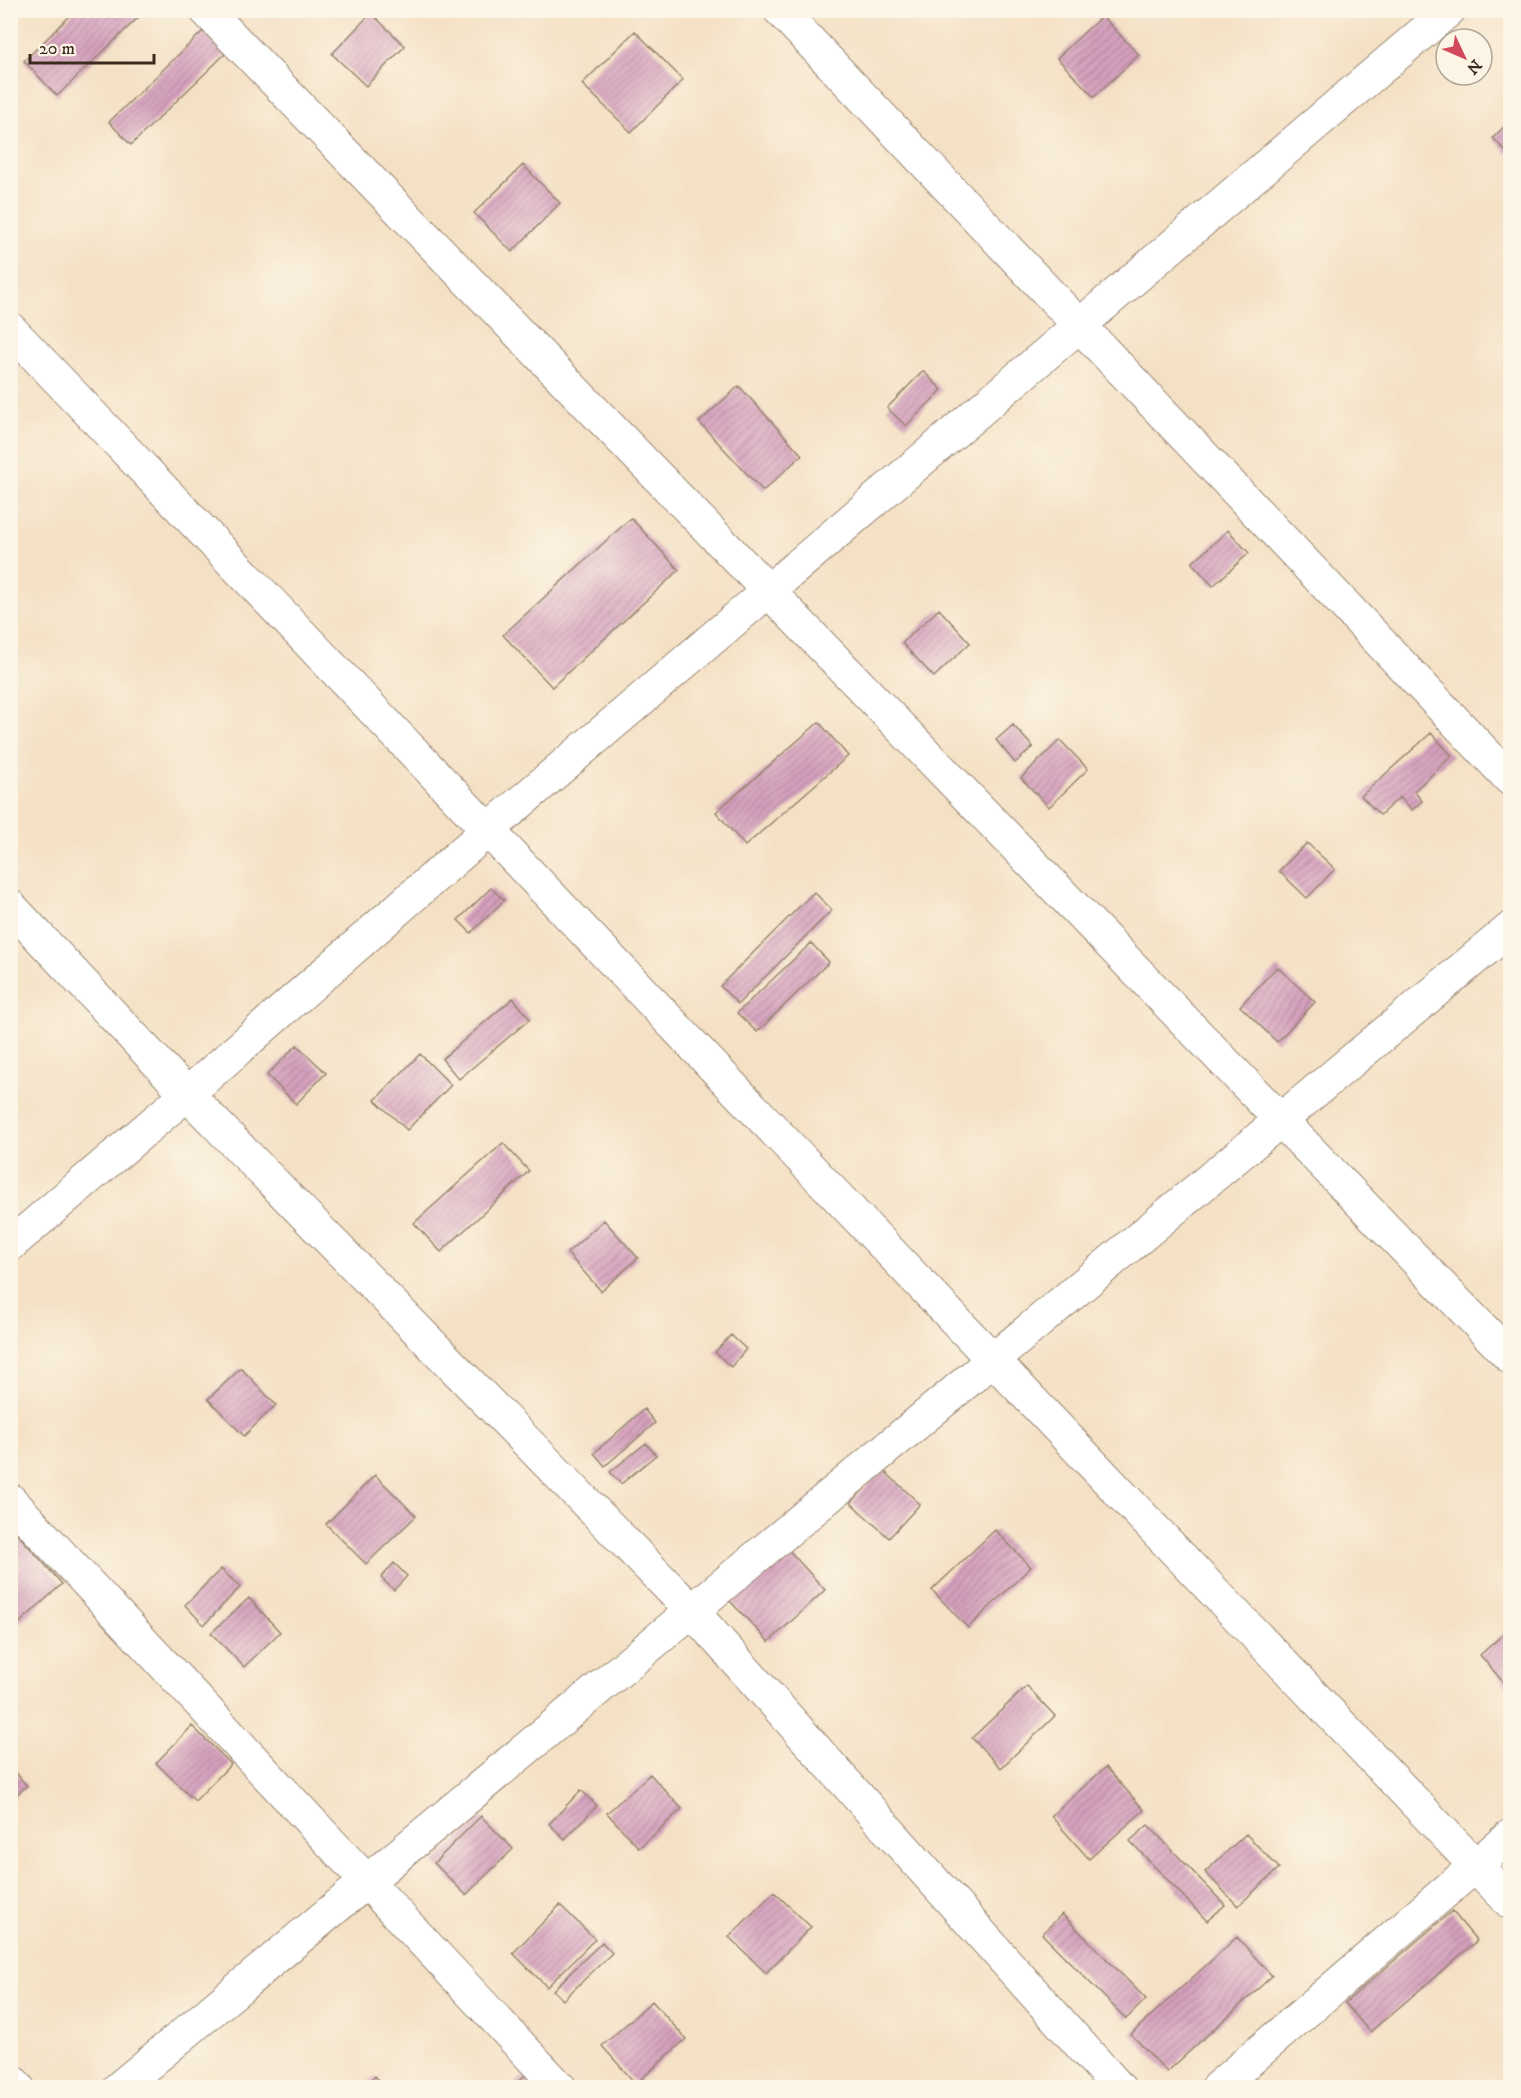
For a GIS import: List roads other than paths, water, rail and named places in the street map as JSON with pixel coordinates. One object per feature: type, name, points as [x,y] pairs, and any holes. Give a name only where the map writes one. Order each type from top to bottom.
[{"type":"street","points":[[206,10],[1510,1357]]},
{"type":"street","points":[[10,1245],[187,1094],[488,830],[1449,10]]},
{"type":"street","points":[[781,11],[1510,779]]},
{"type":"street","points":[[10,329],[1510,1902]]},
{"type":"street","points":[[10,906],[187,1094],[692,1611],[1119,2088]]},
{"type":"street","points":[[119,2088],[1510,929]]},
{"type":"street","points":[[10,1500],[560,2088]]},
{"type":"street","points":[[1216,2088],[1510,1836]]},
{"type":"street","points":[[10,2079],[18,2088]]}]
